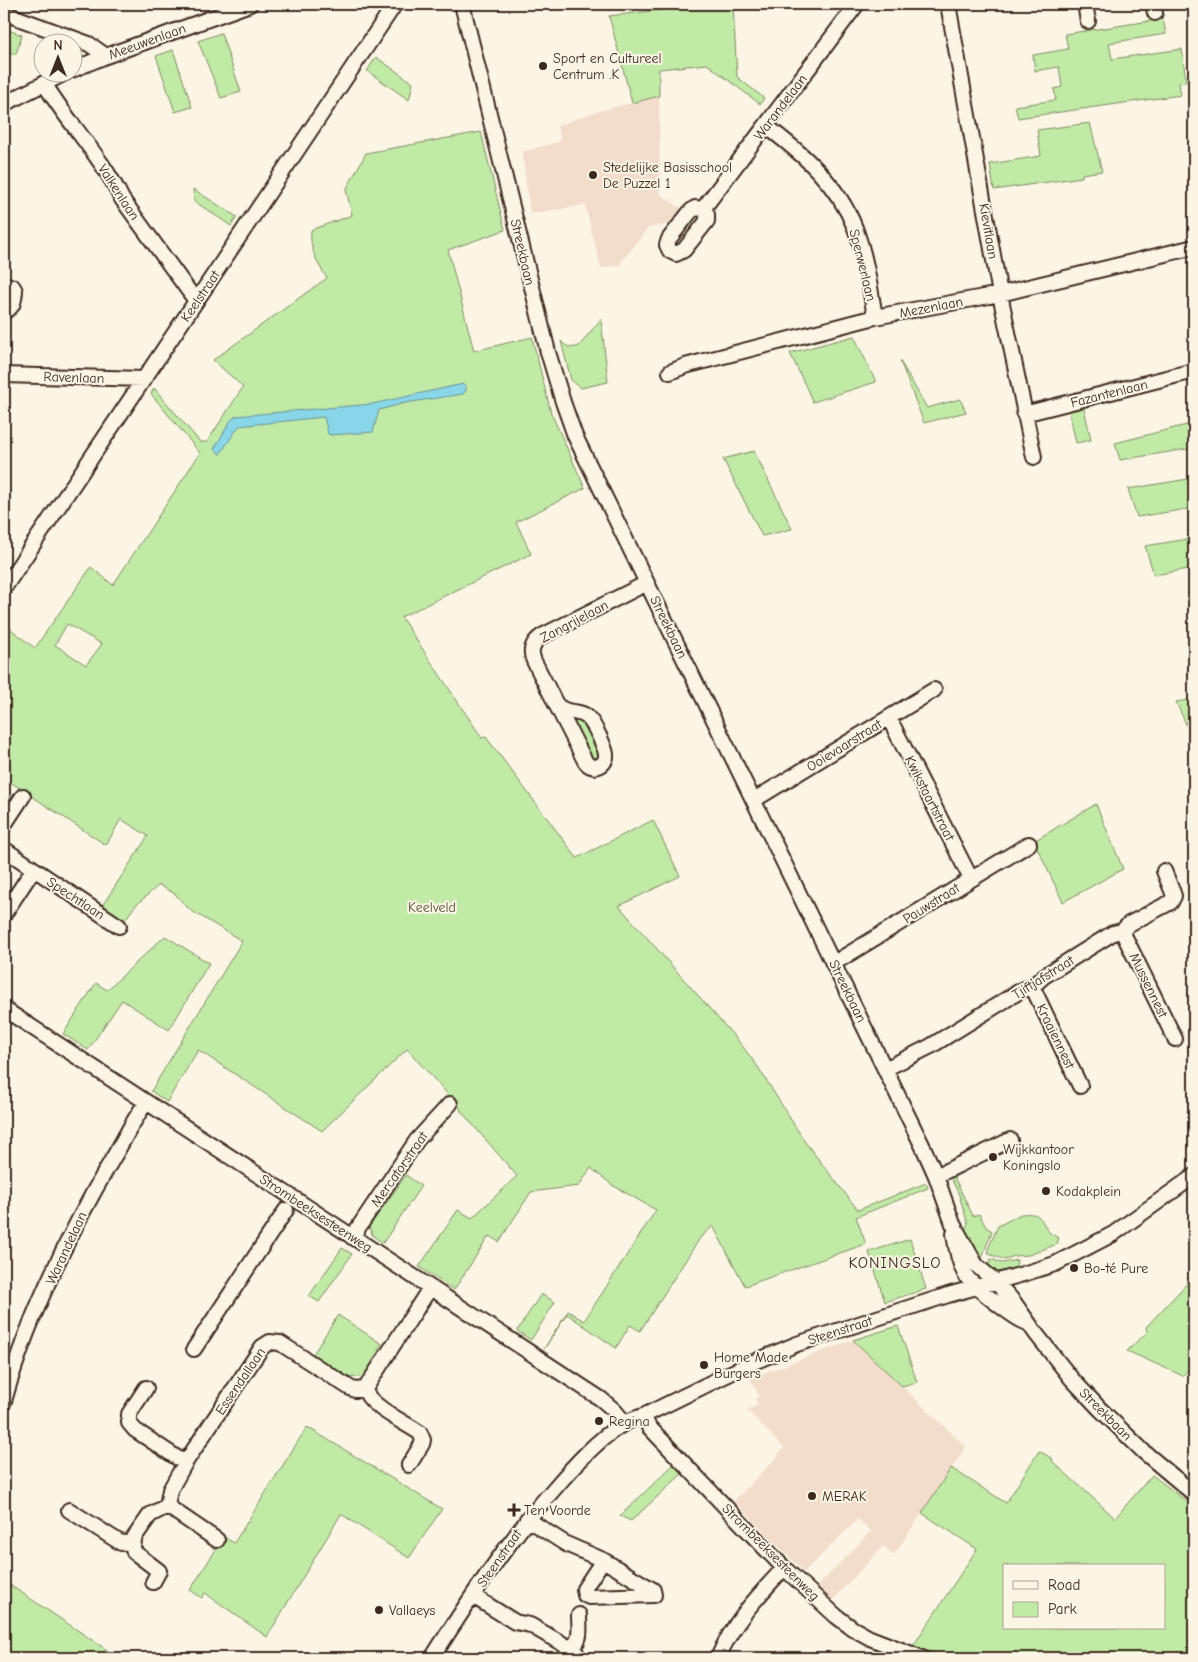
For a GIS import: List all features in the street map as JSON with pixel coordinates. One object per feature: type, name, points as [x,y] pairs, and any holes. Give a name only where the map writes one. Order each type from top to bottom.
[{"type":"street","name":"Meeuwenlaan","points":[[82,66],[250,4]]},
{"type":"street","name":"Keelstraat","points":[[4,588],[396,4]]},
{"type":"street","name":"Streekbaan","points":[[462,4],[545,339],[562,402],[575,436],[885,1069],[936,1176],[953,1224],[976,1265],[996,1282],[1013,1301],[1072,1378],[1099,1408],[1144,1452],[1194,1494]]},
{"type":"street","name":"Warandelaan","points":[[704,209],[857,4]]},
{"type":"street","name":"Kievitlaan","points":[[948,4],[1000,294],[1034,457]]},
{"type":"street","points":[[1085,4],[1088,21]]},
{"type":"street","points":[[4,13],[89,44],[106,56]]},
{"type":"street","points":[[4,104],[44,83]]},
{"type":"street","name":"Valkenlaan","points":[[44,83],[113,181],[122,199],[196,301]]},
{"type":"street","name":"Sperwerlaan","points":[[766,126],[811,162],[830,185],[850,216],[863,255],[875,317]]},
{"type":"street","name":"Mezenlaan","points":[[670,372],[685,366],[875,317],[1000,294],[1194,247]]},
{"type":"street","points":[[4,284],[13,287],[16,291],[11,307],[4,311]]},
{"type":"street","name":"Fazantenlaan","points":[[1024,414],[1194,371]]},
{"type":"street","name":"Ravenlaan","points":[[4,375],[144,379]]},
{"type":"street","name":"Zangrijelaan","points":[[555,703],[564,711],[581,713],[590,719],[605,751],[605,759],[601,765],[594,767],[587,764],[555,703],[532,655],[534,644],[542,636],[647,583]]},
{"type":"street","name":"Ooievaarstraat","points":[[754,800],[934,690]]},
{"type":"street","name":"Kwikstaartstraat","points":[[889,718],[971,879]]},
{"type":"street","points":[[4,825],[23,796]]},
{"type":"street","name":"Pauwstraat","points":[[834,964],[1029,844]]},
{"type":"street","name":"Spechtlaan","points":[[4,850],[119,926]]},
{"type":"street","name":"Spechtlaan","points":[[4,914],[33,870]]},
{"type":"street","name":"Tjiftjafstraat","points":[[885,1069],[931,1046],[1020,991],[1032,986],[1044,976],[1112,933],[1122,931],[1129,924],[1170,903],[1173,900],[1173,893],[1164,871]]},
{"type":"street","name":"Mussennest","points":[[1122,931],[1176,1039]]},
{"type":"street","name":"Kraaiennest","points":[[1032,986],[1080,1086]]},
{"type":"street","name":"Strombeeksesteenweg","points":[[4,1009],[601,1399],[625,1423]]},
{"type":"street","name":"Warandelaan","points":[[5,1393],[23,1343],[60,1256],[89,1198],[146,1103]]},
{"type":"street","name":"Mercatorstraat","points":[[352,1237],[417,1140],[450,1104]]},
{"type":"street","points":[[936,1176],[1010,1140]]},
{"type":"street","name":"Steenstraat","points":[[432,1658],[527,1519],[578,1463],[625,1423],[749,1364],[783,1350],[1055,1264],[1100,1242],[1140,1216],[1194,1176]]},
{"type":"street","name":"Strombeeksesteenweg","points":[[194,1349],[286,1210]]},
{"type":"street","name":"Streekbaan","points":[[953,1224],[956,1247],[963,1270],[969,1279],[1013,1316],[1028,1323]]},
{"type":"street","points":[[409,1465],[422,1444],[420,1433],[372,1402],[365,1394],[364,1389],[430,1288]]},
{"type":"street","name":"Essendallaan","points":[[167,1506],[170,1490],[185,1463],[265,1344],[275,1341],[280,1343],[350,1388],[355,1390],[364,1389]]},
{"type":"street","points":[[146,1388],[129,1414],[129,1423],[136,1430],[185,1463]]},
{"type":"street","name":"Strombeeksesteenweg","points":[[643,1416],[649,1427],[784,1568],[836,1616],[870,1638],[922,1658]]},
{"type":"street","points":[[153,1582],[159,1571],[134,1552],[133,1548],[134,1540],[150,1515],[167,1506],[217,1540]]},
{"type":"street","points":[[69,1510],[121,1544],[127,1544],[134,1540]]},
{"type":"street","points":[[527,1519],[566,1544],[603,1560],[653,1590],[654,1595],[585,1596],[584,1589],[603,1560]]},
{"type":"street","points":[[718,1658],[741,1616],[784,1568]]},
{"type":"street","points":[[473,1596],[515,1622],[530,1625],[577,1653],[580,1658]]},
{"type":"street","points":[[568,1648],[576,1645],[579,1639],[579,1616]]},
{"type":"shaded area","name":"Stedelijke Basisschool De Puzzel 1","points":[[659,96],[660,194],[682,209],[669,224],[648,228],[619,265],[601,268],[585,205],[530,214],[522,152],[561,141],[557,126],[592,113]]},
{"type":"shaded area","points":[[853,1340],[966,1447],[894,1555],[883,1546],[832,1601],[818,1586],[871,1531],[858,1519],[804,1572],[734,1501],[784,1448],[747,1410],[758,1405],[755,1399],[759,1396],[750,1378]]},
{"type":"green space","points":[[710,4],[733,4],[737,77],[764,98],[760,104],[707,64],[659,69],[659,96],[632,103],[609,16]]},
{"type":"green space","points":[[1163,19],[1166,34],[1109,43],[1112,59],[1182,49],[1186,82],[1179,83],[1181,95],[1018,118],[1015,106],[1056,100],[1054,89],[1062,87],[1059,67],[1035,71],[1033,55],[1068,49],[1065,34]]},
{"type":"green space","points":[[8,30],[22,35],[16,54],[4,51],[4,42]]},
{"type":"green space","points":[[221,33],[241,92],[221,98],[198,41]]},
{"type":"green space","points":[[173,50],[192,107],[175,112],[156,56]]},
{"type":"green space","points":[[376,57],[413,83],[409,100],[367,71]]},
{"type":"green space","points":[[1090,123],[1102,171],[1082,174],[1082,177],[994,190],[990,164],[1041,156],[1037,130]]},
{"type":"green space","name":"Keelveld","points":[[481,132],[505,230],[448,250],[474,351],[532,337],[551,413],[585,488],[516,522],[531,554],[401,617],[482,738],[486,737],[577,858],[653,820],[680,876],[619,906],[740,1043],[758,1067],[805,1142],[858,1210],[926,1183],[928,1188],[856,1217],[866,1244],[745,1286],[713,1226],[700,1238],[640,1331],[630,1325],[616,1348],[567,1314],[544,1349],[568,1311],[584,1321],[656,1210],[612,1185],[591,1168],[579,1186],[531,1192],[499,1242],[489,1236],[454,1290],[419,1267],[458,1210],[472,1218],[517,1176],[461,1109],[407,1049],[322,1131],[198,1050],[167,1102],[151,1091],[242,941],[190,910],[175,894],[159,885],[135,906],[124,921],[102,906],[148,836],[121,819],[106,845],[4,778],[4,624],[35,648],[91,567],[113,585],[200,453],[151,394],[154,388],[200,442],[207,442],[243,387],[213,360],[327,278],[314,255],[311,243],[311,230],[352,215],[346,190],[366,153]],"holes":[[[67,624],[102,644],[86,665],[55,645]]]},
{"type":"green space","points":[[193,189],[237,217],[231,226],[194,201]]},
{"type":"green space","points":[[601,319],[608,382],[581,388],[571,380],[561,341],[569,347],[579,346]]},
{"type":"green space","points":[[854,336],[876,382],[813,402],[790,353]]},
{"type":"green space","points":[[900,361],[927,408],[960,399],[966,412],[924,423]]},
{"type":"green space","points":[[1084,408],[1091,440],[1076,443],[1069,411]]},
{"type":"green space","points":[[1194,423],[1194,448],[1120,460],[1115,443]]},
{"type":"green space","points":[[754,451],[792,529],[762,536],[723,459]]},
{"type":"green space","points":[[1194,478],[1194,508],[1137,517],[1128,489]]},
{"type":"green space","points":[[1194,538],[1194,568],[1154,575],[1145,546]]},
{"type":"green space","points":[[1194,699],[1194,742],[1176,702]]},
{"type":"green space","points":[[579,719],[584,720],[601,752],[599,759],[591,761],[573,725]]},
{"type":"green space","points":[[1096,804],[1123,869],[1063,902],[1034,841]]},
{"type":"green space","points":[[165,936],[209,963],[169,1030],[122,1000],[88,1050],[63,1034],[96,983],[107,990]]},
{"type":"green space","points":[[960,1171],[962,1173],[954,1177],[973,1216],[979,1214],[986,1227],[992,1231],[982,1258],[979,1257],[965,1229],[968,1224],[959,1195],[951,1178],[951,1175]]},
{"type":"green space","points":[[406,1175],[421,1186],[383,1243],[373,1236],[369,1227]]},
{"type":"green space","points":[[1021,1214],[1033,1214],[1039,1217],[1050,1233],[1059,1238],[1057,1244],[1029,1255],[1014,1256],[1005,1260],[989,1254],[988,1249],[998,1226]]},
{"type":"green space","points":[[910,1239],[926,1289],[885,1302],[869,1252]]},
{"type":"green space","points":[[342,1248],[352,1254],[319,1302],[309,1296]]},
{"type":"green space","points":[[991,1259],[1002,1263],[1017,1260],[1016,1270],[994,1271],[987,1267]]},
{"type":"green space","points":[[1194,1276],[1194,1361],[1183,1376],[1127,1351],[1147,1332],[1146,1327]]},
{"type":"green space","points":[[541,1294],[555,1302],[531,1340],[517,1331]]},
{"type":"green space","points":[[338,1315],[382,1344],[364,1376],[350,1378],[313,1354]]},
{"type":"green space","points":[[898,1326],[917,1382],[902,1386],[853,1340]]},
{"type":"green space","points":[[307,1427],[442,1509],[409,1558],[341,1514],[267,1637],[205,1593],[202,1598],[190,1590],[224,1537],[234,1543]]},
{"type":"green space","points":[[1039,1451],[1053,1459],[1052,1461],[1115,1518],[1152,1475],[1194,1507],[1194,1658],[949,1658],[913,1646],[977,1549],[922,1513],[951,1468],[1006,1503]]},
{"type":"green space","points":[[674,1464],[683,1473],[631,1521],[620,1516]]},
{"type":"green space","points":[[4,1581],[119,1658],[4,1658]]},
{"type":"water","points":[[463,384],[466,386],[466,391],[463,394],[405,403],[379,410],[373,432],[331,435],[328,434],[324,417],[239,426],[220,454],[214,449],[231,420],[236,416],[372,404]]},
{"type":"place","name":"Sport en Cultureel Centrum .K","points":[[543,66]]},
{"type":"place","name":"Stedelijke Basisschool De Puzzel 1","points":[[593,175]]},
{"type":"place","name":"Wijkkantoor Koningslo","points":[[993,1157]]},
{"type":"place","name":"Kodakplein","points":[[1046,1191]]},
{"type":"place","name":"Bo-té Pure","points":[[1074,1268]]},
{"type":"place","name":"Home Made Burgers","points":[[704,1365]]},
{"type":"place","name":"Regina","points":[[599,1421]]},
{"type":"place","name":"MERAK","points":[[812,1496]]},
{"type":"place","name":"Ten Voorde","points":[[514,1510]]},
{"type":"place","name":"Vallaeys","points":[[379,1610]]},
{"type":"district","name":"KONINGSLO","points":[[895,1262]]}]
